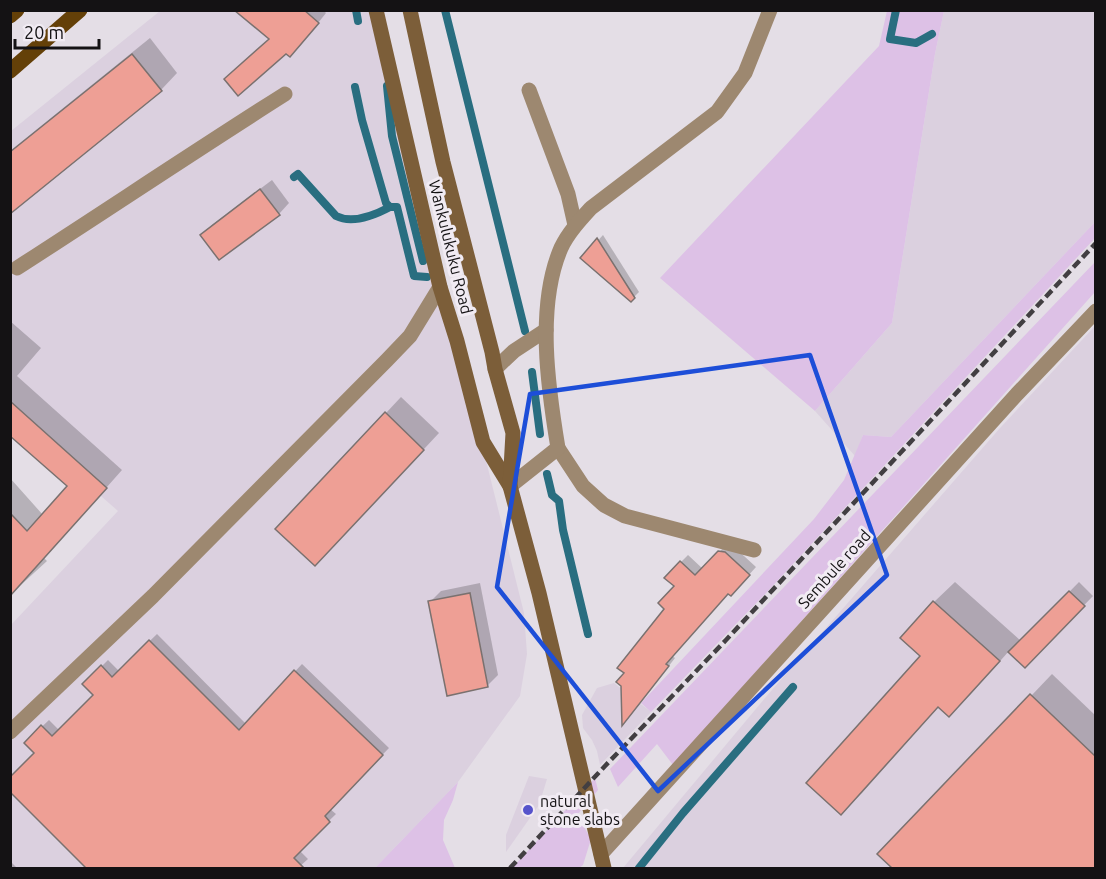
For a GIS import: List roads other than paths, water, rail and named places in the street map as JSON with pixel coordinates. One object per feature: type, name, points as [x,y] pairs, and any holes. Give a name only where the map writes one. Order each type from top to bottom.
[{"type":"main road","points":[[10,16],[17,10]]},
{"type":"main road","points":[[10,71],[80,10]]},
{"type":"main road","name":"Wankulukuku Road","points":[[376,10],[440,287],[457,341],[483,442],[510,486],[602,861]]},
{"type":"main road","name":"Wankulukuku Road","points":[[410,10],[443,162],[513,433],[510,486]]},
{"type":"street","points":[[754,550],[625,516],[604,505],[583,486],[558,448],[551,402],[546,330],[551,279],[562,248],[575,225],[609,193],[717,112],[745,73],[770,10]]},
{"type":"street","points":[[530,90],[568,194],[575,225]]},
{"type":"street","points":[[17,268],[285,94]]},
{"type":"street","points":[[10,732],[153,596],[387,360],[410,336],[440,287]]},
{"type":"street","name":"Sembule road","points":[[602,861],[1009,402],[1095,311]]},
{"type":"street","points":[[495,369],[514,351],[546,330]]},
{"type":"street","points":[[510,486],[558,448]]},
{"type":"waterway","points":[[356,10],[358,21]]},
{"type":"waterway","points":[[445,10],[525,331]]},
{"type":"waterway","points":[[896,10],[890,39],[916,43],[932,34]]},
{"type":"waterway","points":[[387,86],[392,136],[423,261]]},
{"type":"waterway","points":[[355,87],[386,203],[390,207],[397,207],[414,276],[427,277]]},
{"type":"waterway","points":[[294,177],[298,174],[336,216],[342,218],[363,218],[390,207]]},
{"type":"waterway","points":[[532,372],[540,434]]},
{"type":"waterway","points":[[547,474],[552,495],[559,501],[563,530],[588,634]]},
{"type":"waterway","points":[[639,868],[683,813],[793,687]]},
{"type":"railway","points":[[510,868],[1096,243]]},
{"type":"place","name":"natural stone slabs","points":[[528,810]]}]
